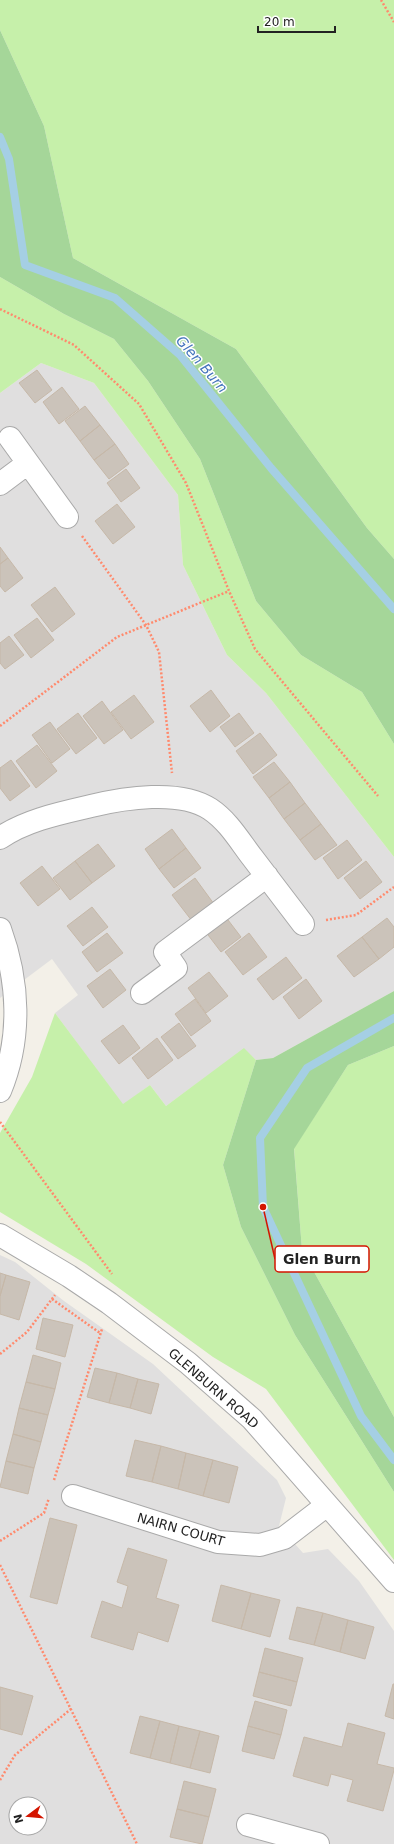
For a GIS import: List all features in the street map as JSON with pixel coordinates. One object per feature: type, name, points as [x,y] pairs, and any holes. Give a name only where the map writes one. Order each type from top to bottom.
[{"type":"street","points":[[10,438],[67,516]]},
{"type":"street","points":[[0,484],[28,463]]},
{"type":"street","points":[[0,838],[28,824],[56,815],[110,802],[174,797],[191,801],[209,808],[226,822],[303,924]]},
{"type":"street","points":[[142,993],[176,968],[165,952],[267,876]]},
{"type":"street","points":[[0,928],[8,950],[16,996],[15,1031],[9,1070],[0,1091]]},
{"type":"street","name":"GLENBURN ROAD","points":[[0,1236],[69,1276],[109,1303],[188,1363],[252,1419],[394,1581]]},
{"type":"street","name":"NAIRN COURT","points":[[73,1496],[218,1542],[260,1545],[284,1538],[327,1505]]},
{"type":"street","points":[[248,1825],[318,1844]]},
{"type":"path","points":[[381,0],[394,22]]},
{"type":"path","points":[[0,309],[74,345],[139,404],[186,483],[229,591],[255,649],[378,796]]},
{"type":"path","points":[[67,516],[146,625],[159,652],[174,797]]},
{"type":"path","points":[[0,726],[117,637],[229,591]]},
{"type":"path","points":[[303,924],[356,915],[394,887]]},
{"type":"path","points":[[0,1122],[114,1278],[109,1303],[53,1483]]},
{"type":"path","points":[[0,1354],[27,1332],[69,1276]]},
{"type":"path","points":[[52,1299],[100,1333]]},
{"type":"path","points":[[0,1541],[44,1513],[51,1490]]},
{"type":"path","points":[[0,1565],[138,1844]]},
{"type":"path","points":[[0,1780],[15,1755],[71,1709]]},
{"type":"shaded area","points":[[41,363],[94,383],[178,495],[183,565],[227,655],[266,693],[394,857],[394,991],[273,1058],[256,1060],[244,1049],[166,1106],[150,1085],[123,1105],[55,1013],[78,995],[52,959],[0,998],[0,393]]},
{"type":"shaded area","points":[[0,1255],[15,1262],[64,1301],[153,1364],[277,1480],[286,1498],[279,1526],[303,1553],[328,1549],[359,1581],[394,1631],[394,1844],[0,1844]]},
{"type":"green space","points":[[0,0],[394,0],[394,559],[367,528],[236,349],[73,258],[44,126],[0,30]]},
{"type":"green space","points":[[0,30],[44,126],[73,258],[236,349],[367,528],[394,559],[394,744],[362,692],[301,655],[256,601],[200,459],[148,381],[114,339],[64,314],[0,277]]},
{"type":"green space","points":[[0,277],[64,314],[114,339],[148,381],[200,459],[256,601],[301,655],[362,692],[394,744],[394,857],[266,693],[227,655],[183,565],[178,495],[94,383],[41,363],[0,393]]},
{"type":"green space","points":[[394,991],[394,1046],[348,1065],[294,1149],[302,1250],[394,1417],[394,1492],[295,1335],[241,1227],[223,1165],[256,1060],[273,1058]]},
{"type":"green space","points":[[55,1013],[123,1104],[150,1085],[166,1106],[244,1048],[256,1060],[223,1165],[241,1227],[295,1335],[394,1492],[394,1560],[266,1389],[213,1357],[86,1264],[0,1212],[0,1133],[32,1077]]},
{"type":"green space","points":[[394,1046],[394,1417],[302,1250],[294,1148],[348,1065]]},
{"type":"building","points":[[37,370],[52,390],[35,403],[19,383]]},
{"type":"building","points":[[62,387],[79,409],[59,424],[43,402]]},
{"type":"building","points":[[85,406],[100,425],[80,441],[65,421]]},
{"type":"building","points":[[100,425],[115,444],[94,460],[80,441]]},
{"type":"building","points":[[115,444],[129,464],[109,479],[94,460]]},
{"type":"building","points":[[126,469],[140,488],[121,502],[107,483]]},
{"type":"building","points":[[117,504],[135,527],[113,544],[95,521]]},
{"type":"building","points":[[0,547],[8,558],[0,564]]},
{"type":"building","points":[[8,558],[23,578],[5,592],[0,586],[0,564]]},
{"type":"building","points":[[55,587],[75,614],[52,632],[31,605]]},
{"type":"building","points":[[37,618],[54,640],[31,658],[14,635]]},
{"type":"building","points":[[9,636],[24,655],[5,669],[0,663],[0,643]]},
{"type":"building","points":[[211,690],[230,716],[210,732],[190,706]]},
{"type":"building","points":[[134,695],[154,722],[131,739],[111,712]]},
{"type":"building","points":[[102,701],[123,730],[104,744],[83,716]]},
{"type":"building","points":[[78,713],[97,738],[76,754],[57,729]]},
{"type":"building","points":[[239,713],[254,733],[235,747],[220,727]]},
{"type":"building","points":[[50,722],[70,749],[52,763],[32,735]]},
{"type":"building","points":[[260,733],[277,755],[253,774],[236,751]]},
{"type":"building","points":[[37,745],[57,771],[36,788],[16,761]]},
{"type":"building","points":[[11,760],[30,786],[10,801],[0,788],[0,768]]},
{"type":"building","points":[[274,762],[290,782],[269,798],[253,777]]},
{"type":"building","points":[[290,782],[305,803],[284,819],[269,798]]},
{"type":"building","points":[[305,803],[321,824],[300,840],[284,819]]},
{"type":"building","points":[[321,824],[337,845],[315,860],[300,840]]},
{"type":"building","points":[[172,829],[186,848],[159,869],[145,849]]},
{"type":"building","points":[[347,840],[362,860],[338,879],[323,858]]},
{"type":"building","points":[[98,844],[115,866],[92,883],[75,861]]},
{"type":"building","points":[[186,848],[201,868],[174,888],[159,869]]},
{"type":"building","points":[[75,861],[92,883],[70,900],[53,878]]},
{"type":"building","points":[[366,861],[382,882],[360,899],[344,878]]},
{"type":"building","points":[[42,866],[60,889],[38,906],[20,883]]},
{"type":"building","points":[[195,878],[214,904],[192,921],[172,895]]},
{"type":"building","points":[[92,907],[108,927],[83,946],[67,926]]},
{"type":"building","points":[[225,916],[241,937],[221,952],[205,931]]},
{"type":"building","points":[[387,918],[394,927],[394,947],[379,959],[362,937]]},
{"type":"building","points":[[107,933],[123,953],[97,972],[82,952]]},
{"type":"building","points":[[249,933],[267,957],[243,975],[225,952]]},
{"type":"building","points":[[362,937],[379,959],[354,977],[337,956]]},
{"type":"building","points":[[286,957],[302,978],[273,1000],[257,979]]},
{"type":"building","points":[[110,969],[126,990],[103,1008],[87,986]]},
{"type":"building","points":[[209,972],[228,996],[206,1013],[188,988]]},
{"type":"building","points":[[306,979],[322,1001],[299,1019],[283,997]]},
{"type":"building","points":[[195,999],[211,1021],[191,1036],[175,1014]]},
{"type":"building","points":[[179,1023],[196,1046],[178,1059],[161,1037]]},
{"type":"building","points":[[123,1025],[140,1048],[119,1064],[101,1041]]},
{"type":"building","points":[[157,1038],[173,1060],[148,1079],[132,1058]]},
{"type":"building","points":[[0,1273],[6,1275],[0,1296]]},
{"type":"building","points":[[6,1275],[30,1282],[19,1320],[0,1314],[0,1296]]},
{"type":"building","points":[[43,1318],[73,1325],[65,1357],[36,1349]]},
{"type":"building","points":[[33,1355],[61,1363],[55,1389],[26,1382]]},
{"type":"building","points":[[95,1368],[117,1373],[109,1403],[87,1397]]},
{"type":"building","points":[[117,1373],[138,1379],[130,1408],[109,1403]]},
{"type":"building","points":[[138,1379],[159,1384],[151,1414],[130,1408]]},
{"type":"building","points":[[26,1382],[55,1389],[48,1415],[19,1408]]},
{"type":"building","points":[[19,1408],[48,1415],[41,1442],[13,1434]]},
{"type":"building","points":[[13,1434],[41,1442],[34,1468],[6,1461]]},
{"type":"building","points":[[135,1440],[161,1446],[152,1482],[126,1476]]},
{"type":"building","points":[[161,1446],[186,1453],[178,1489],[152,1482]]},
{"type":"building","points":[[186,1453],[213,1460],[203,1496],[178,1489]]},
{"type":"building","points":[[213,1460],[238,1467],[229,1503],[203,1496]]},
{"type":"building","points":[[6,1461],[34,1468],[28,1494],[0,1487]]},
{"type":"building","points":[[50,1518],[77,1525],[57,1604],[30,1597]]},
{"type":"building","points":[[128,1548],[167,1560],[156,1598],[179,1605],[168,1642],[138,1632],[133,1650],[91,1637],[102,1601],[122,1608],[128,1586],[117,1582]]},
{"type":"building","points":[[221,1585],[251,1593],[241,1629],[212,1621]]},
{"type":"building","points":[[251,1593],[280,1600],[270,1637],[241,1629]]},
{"type":"building","points":[[297,1607],[323,1613],[314,1645],[289,1639]]},
{"type":"building","points":[[323,1613],[348,1620],[340,1652],[314,1645]]},
{"type":"building","points":[[348,1620],[374,1627],[365,1659],[340,1652]]},
{"type":"building","points":[[265,1648],[303,1658],[297,1682],[259,1672]]},
{"type":"building","points":[[259,1672],[297,1682],[291,1706],[253,1696]]},
{"type":"building","points":[[394,1684],[394,1719],[385,1716]]},
{"type":"building","points":[[0,1687],[33,1696],[22,1735],[0,1729]]},
{"type":"building","points":[[255,1701],[287,1710],[281,1735],[248,1726]]},
{"type":"building","points":[[140,1716],[160,1721],[150,1758],[130,1753]]},
{"type":"building","points":[[160,1721],[179,1726],[170,1763],[150,1758]]},
{"type":"building","points":[[348,1723],[385,1733],[377,1764],[394,1768],[394,1770],[383,1811],[347,1801],[353,1780],[331,1774],[328,1786],[293,1776],[304,1737],[342,1747]]},
{"type":"building","points":[[179,1726],[200,1731],[190,1768],[170,1763]]},
{"type":"building","points":[[248,1726],[281,1735],[274,1759],[242,1751]]},
{"type":"building","points":[[200,1731],[219,1736],[210,1773],[190,1768]]},
{"type":"building","points":[[184,1781],[216,1789],[209,1817],[177,1809]]},
{"type":"building","points":[[177,1809],[209,1817],[202,1844],[170,1837]]},
{"type":"waterway","name":"Glen Burn","points":[[0,137],[9,159],[25,265],[115,298],[180,355],[271,468],[394,609]]},
{"type":"waterway","name":"Glen Burn","points":[[394,1018],[307,1068],[260,1138],[263,1207],[361,1416],[394,1460]]},
{"type":"place","name":"Glen Burn","points":[[263,1207]]}]
